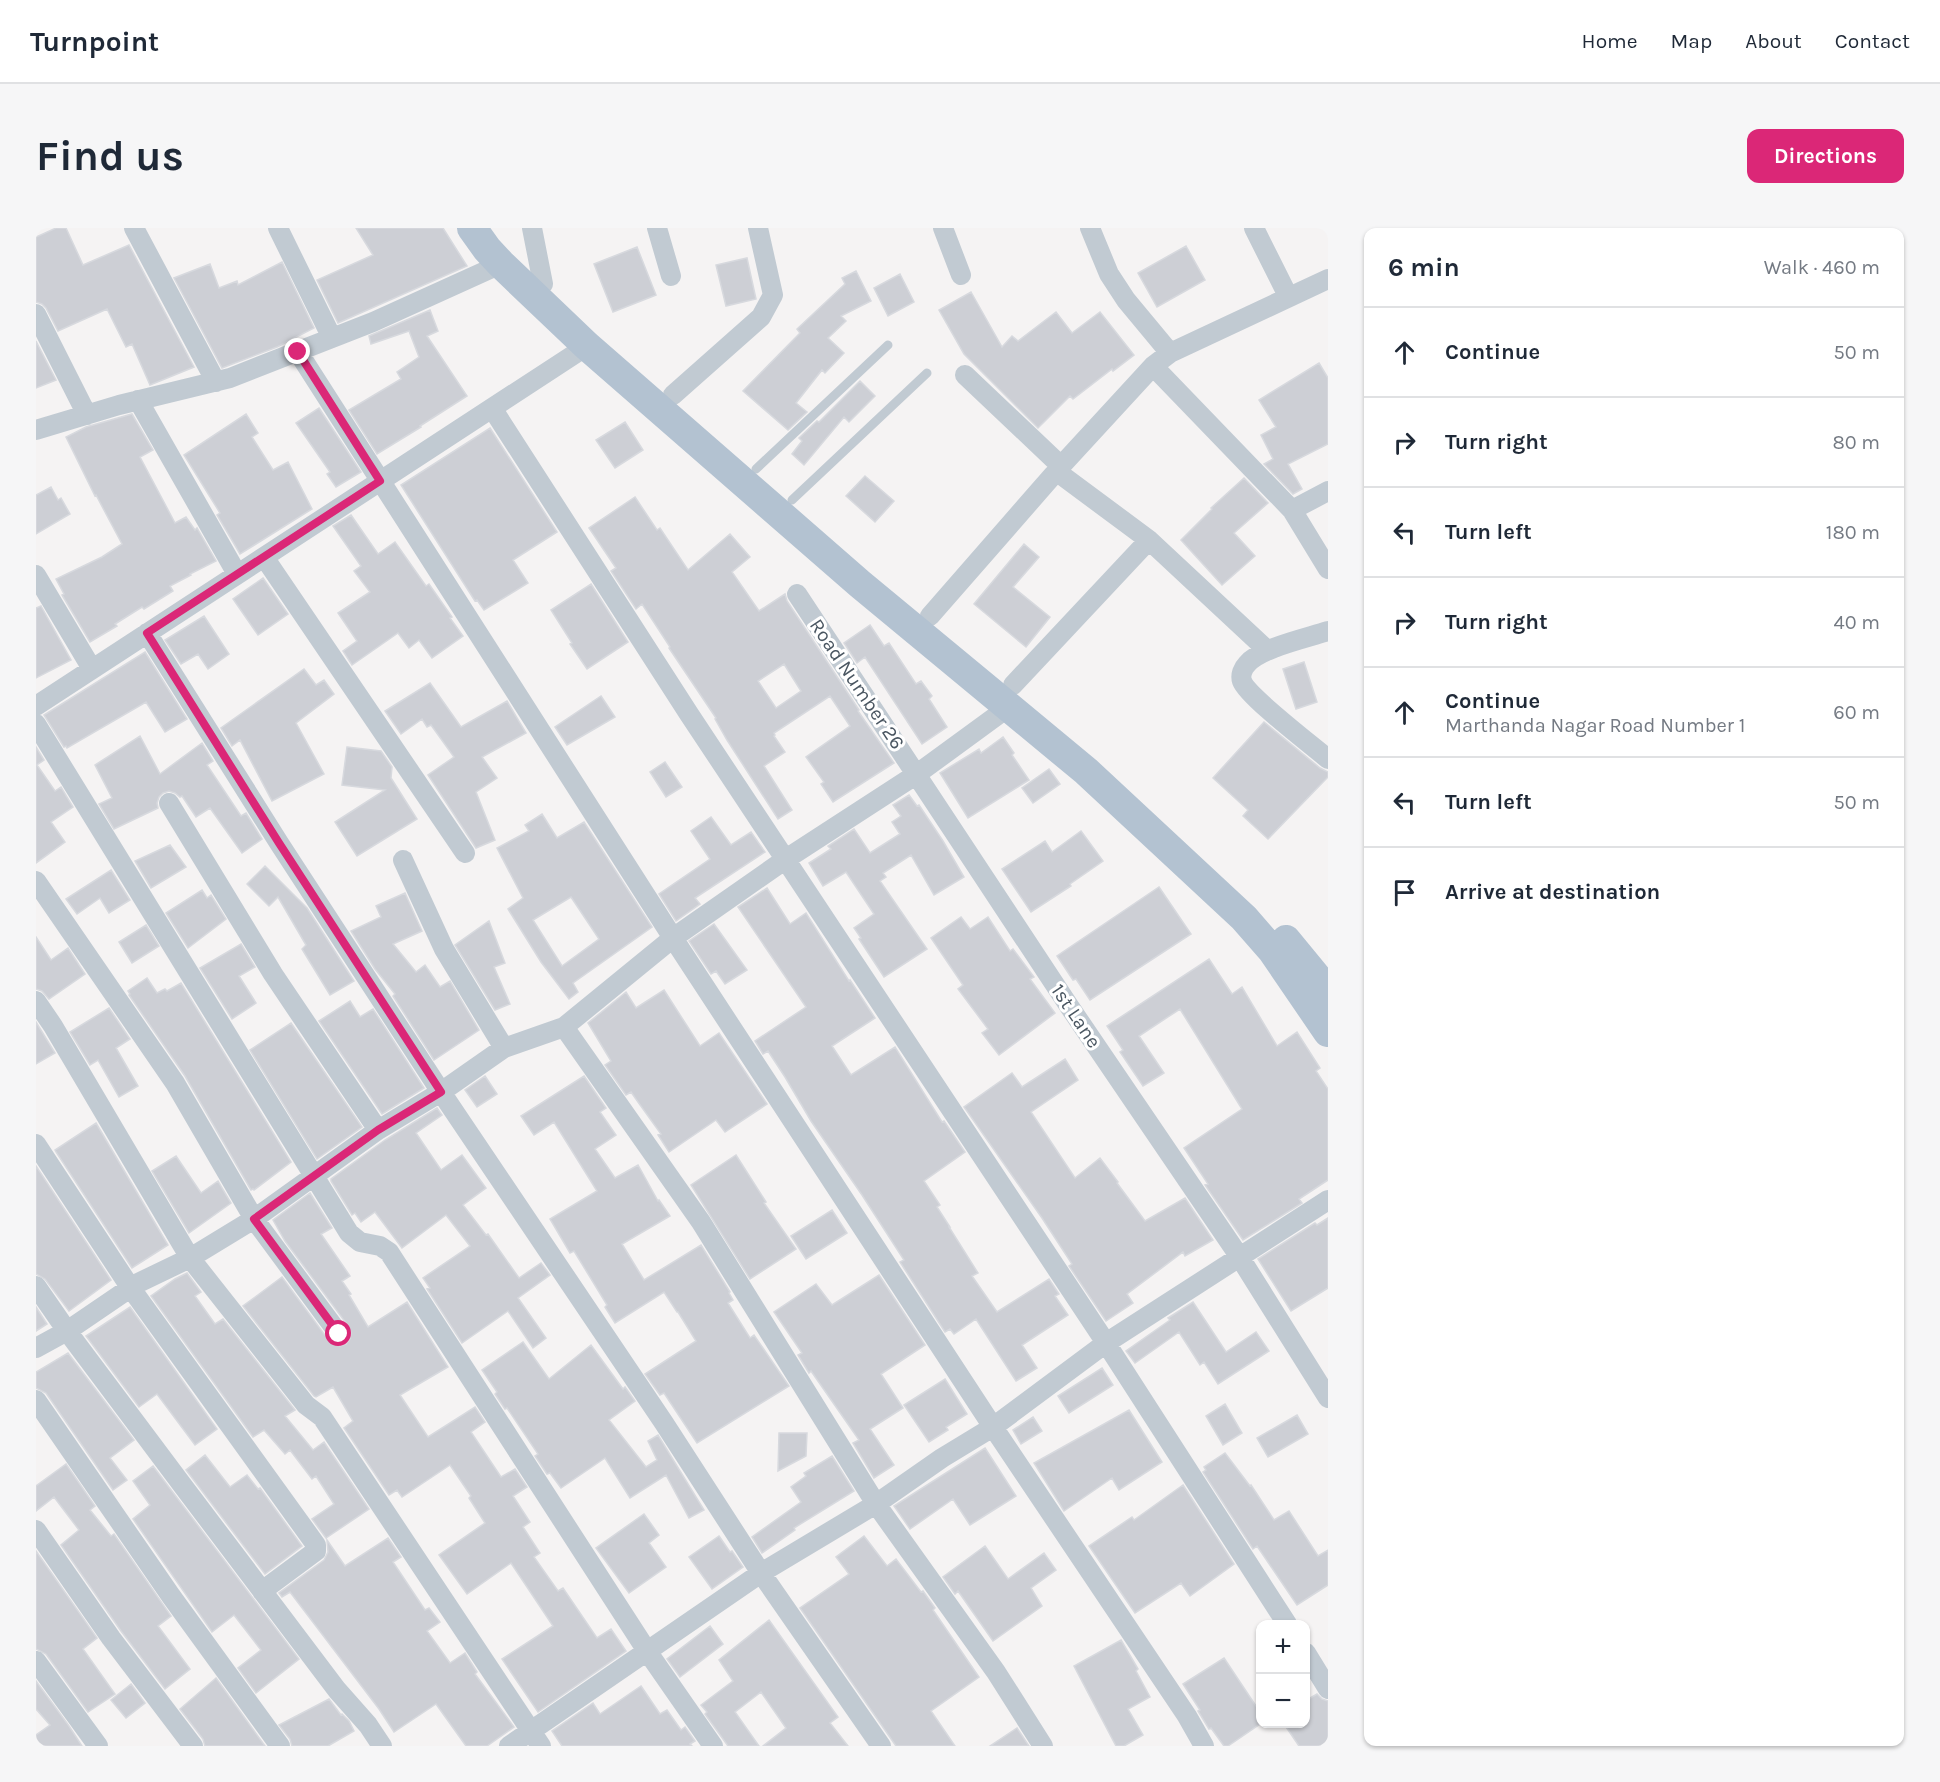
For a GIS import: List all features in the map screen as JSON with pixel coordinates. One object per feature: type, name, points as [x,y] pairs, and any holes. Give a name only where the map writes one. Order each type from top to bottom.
[{"type":"main road","points":[[472,228],[501,264],[587,346],[861,584],[1011,696],[1235,884],[1238,901],[1328,1032]]},
{"type":"main road","points":[[496,228],[504,241],[543,284],[673,395],[718,438],[930,616],[1011,696]]},
{"type":"main road","points":[[1238,901],[1325,981]]},
{"type":"street","points":[[134,228],[216,382]]},
{"type":"street","points":[[278,228],[332,338]]},
{"type":"street","points":[[532,228],[543,284]]},
{"type":"street","points":[[657,228],[671,276]]},
{"type":"street","points":[[673,395],[761,317],[768,306],[773,295],[758,228]]},
{"type":"street","points":[[943,228],[961,275]]},
{"type":"street","points":[[1090,228],[1126,300],[1170,354]]},
{"type":"street","points":[[1254,228],[1288,296]]},
{"type":"street","points":[[36,430],[138,400],[230,378],[373,322],[501,264]]},
{"type":"street","points":[[930,616],[1153,366],[1170,354],[1328,279]]},
{"type":"street","points":[[36,314],[87,415]]},
{"type":"street","points":[[36,706],[587,346]]},
{"type":"street","points":[[298,352],[673,938],[993,1427],[1187,1716],[1203,1746]]},
{"type":"street","points":[[1153,366],[1292,510],[1328,569]]},
{"type":"street","points":[[965,375],[1059,469],[1149,540],[1267,651]]},
{"type":"street","points":[[138,400],[237,574]]},
{"type":"street","points":[[492,408],[689,714],[1106,1342],[1284,1620]]},
{"type":"street","points":[[1292,510],[1328,491]]},
{"type":"street","points":[[36,1348],[67,1331],[130,1287],[190,1258],[254,1219],[378,1130],[441,1092],[504,1048],[564,1027],[673,938],[786,859],[916,774],[1011,696],[1149,540]]},
{"type":"street","points":[[264,557],[465,853]]},
{"type":"street","points":[[36,575],[92,669]]},
{"type":"street","name":"Road Number 26","points":[[797,594],[916,774]]},
{"type":"street","points":[[1328,631],[1267,651],[1247,663],[1242,672],[1242,680],[1246,689],[1328,759]]},
{"type":"street","points":[[147,633],[279,843],[441,1092],[664,1423],[761,1573],[881,1746]]},
{"type":"street","points":[[36,724],[349,1233],[360,1242],[380,1246],[389,1252],[647,1651],[713,1746]]},
{"type":"street","name":"1st Lane","points":[[916,774],[1069,1006],[1239,1256],[1328,1398]]},
{"type":"street","points":[[169,803],[273,974],[378,1130]]},
{"type":"street","points":[[403,860],[444,949],[504,1048]]},
{"type":"street","points":[[39,891],[175,1083],[254,1219],[339,1334]]},
{"type":"street","points":[[36,1001],[190,1258],[306,1405],[322,1417],[536,1738]]},
{"type":"street","points":[[564,1027],[701,1222],[876,1504],[996,1672],[1043,1746]]},
{"type":"street","points":[[36,1144],[130,1287],[316,1545],[315,1551],[262,1591]]},
{"type":"street","points":[[509,1746],[536,1738],[647,1651],[761,1573],[876,1504],[942,1458],[993,1427],[1106,1342],[1328,1200]]},
{"type":"street","points":[[36,1286],[67,1331],[262,1591],[382,1746]]},
{"type":"street","points":[[36,1401],[171,1596],[280,1746]]},
{"type":"street","points":[[36,1530],[111,1638],[193,1746]]},
{"type":"street","points":[[36,1661],[98,1746]]},
{"type":"street","points":[[1310,1661],[1328,1689]]},
{"type":"lane","points":[[756,469],[888,345]]},
{"type":"lane","points":[[792,500],[927,373]]},
{"type":"building","points":[[56,228],[66,228],[83,265],[129,245],[194,367],[150,385],[132,344],[126,347],[107,309],[58,331],[46,308],[36,302],[36,237]]},
{"type":"building","points":[[356,228],[443,228],[467,266],[338,323],[317,280],[373,255]]},
{"type":"building","points":[[1186,246],[1205,280],[1157,307],[1138,273]]},
{"type":"building","points":[[637,247],[656,295],[613,312],[594,264]]},
{"type":"building","points":[[747,258],[756,299],[726,306],[716,265]]},
{"type":"building","points":[[282,262],[314,328],[277,347],[222,368],[174,278],[210,264],[219,288],[237,281],[238,285]]},
{"type":"building","points":[[856,271],[871,301],[841,316],[846,321],[828,338],[844,353],[825,373],[822,370],[796,403],[807,412],[788,430],[743,391],[800,333],[797,329],[845,284],[842,278]]},
{"type":"building","points":[[900,274],[914,302],[888,316],[874,288]]},
{"type":"building","points":[[971,292],[1002,347],[1012,336],[1018,341],[1056,312],[1072,333],[1100,312],[1134,355],[1073,399],[1070,396],[1038,428],[964,354],[939,310]]},
{"type":"building","points":[[430,310],[438,331],[427,336],[467,396],[377,454],[349,410],[401,379],[397,372],[419,357],[409,331],[371,344],[369,336]]},
{"type":"building","points":[[36,341],[56,380],[36,388]]},
{"type":"building","points":[[1319,363],[1328,378],[1328,444],[1288,464],[1302,489],[1293,494],[1264,464],[1273,459],[1261,435],[1276,427],[1259,400]]},
{"type":"building","points":[[860,381],[875,396],[849,422],[844,417],[804,465],[792,454],[802,441],[799,438],[817,421],[819,422]]},
{"type":"building","points":[[319,408],[361,472],[336,487],[327,474],[330,472],[296,423]]},
{"type":"building","points":[[132,414],[153,450],[140,457],[175,523],[186,517],[195,530],[197,528],[216,561],[170,586],[173,591],[144,609],[142,607],[115,624],[117,626],[90,642],[62,595],[64,594],[56,579],[102,557],[122,544],[66,437],[86,427]]},
{"type":"building","points":[[246,414],[258,433],[252,437],[273,470],[288,462],[312,509],[240,554],[217,515],[220,513],[184,455]]},
{"type":"building","points":[[625,422],[643,450],[615,468],[596,440]]},
{"type":"building","points":[[490,428],[557,532],[513,560],[528,583],[484,610],[477,600],[475,601],[401,485]]},
{"type":"building","points":[[865,476],[894,501],[875,522],[846,496]]},
{"type":"building","points":[[1244,478],[1268,503],[1234,533],[1255,556],[1222,585],[1181,540]]},
{"type":"building","points":[[51,487],[58,500],[61,498],[70,514],[36,534],[36,495]]},
{"type":"building","points":[[635,497],[657,530],[660,528],[688,570],[730,534],[750,557],[732,572],[759,611],[785,594],[787,601],[894,763],[833,802],[821,784],[824,782],[806,757],[850,726],[830,696],[774,733],[785,752],[764,766],[792,810],[778,819],[642,604],[636,609],[611,571],[616,568],[589,528]],"holes":[[[784,664],[801,691],[776,708],[758,681]]]},
{"type":"building","points":[[351,515],[378,554],[395,542],[426,586],[429,584],[463,636],[432,658],[419,640],[409,648],[398,633],[352,665],[343,651],[357,641],[338,613],[370,592],[354,571],[361,566],[333,526]]},
{"type":"building","points":[[1024,544],[1039,557],[1013,587],[1050,617],[1026,647],[974,604]]},
{"type":"building","points":[[263,578],[288,614],[258,635],[233,599]]},
{"type":"building","points":[[591,584],[628,642],[587,669],[551,610]]},
{"type":"building","points":[[41,606],[71,660],[36,678],[36,608]]},
{"type":"building","points":[[204,616],[229,654],[208,669],[198,654],[181,664],[165,640]]},
{"type":"building","points":[[870,625],[884,646],[889,643],[916,684],[921,681],[932,696],[929,699],[947,727],[922,744],[865,657],[857,663],[844,643]]},
{"type":"building","points":[[145,652],[187,719],[165,732],[146,702],[67,748],[64,747],[44,715]]},
{"type":"building","points":[[1304,662],[1317,702],[1296,709],[1283,669]]},
{"type":"building","points":[[304,669],[316,685],[324,680],[334,694],[296,723],[324,774],[272,801],[240,740],[232,746],[221,728]]},
{"type":"building","points":[[430,683],[461,727],[507,701],[526,733],[482,757],[497,778],[476,792],[495,840],[476,848],[428,775],[454,757],[431,725],[427,727],[422,719],[401,734],[385,711]]},
{"type":"building","points":[[601,696],[615,717],[567,745],[555,727]]},
{"type":"building","points":[[1264,722],[1328,772],[1328,777],[1268,839],[1243,816],[1248,810],[1213,778]]},
{"type":"building","points":[[140,736],[160,774],[202,743],[213,761],[207,765],[241,816],[246,813],[262,839],[242,853],[210,808],[196,817],[182,796],[169,791],[159,797],[158,808],[114,829],[99,804],[112,798],[95,765]]},
{"type":"building","points":[[1003,737],[1029,780],[968,818],[940,773],[979,749],[981,753]]},
{"type":"building","points":[[36,747],[44,760],[37,765],[55,791],[61,787],[73,807],[51,822],[65,842],[36,863]]},
{"type":"building","points":[[347,747],[381,751],[392,767],[391,778],[417,819],[357,856],[335,822],[385,790],[342,785]]},
{"type":"building","points":[[665,762],[682,787],[666,797],[650,772]]},
{"type":"building","points":[[1049,769],[1060,784],[1033,803],[1022,788]]},
{"type":"building","points":[[909,795],[917,806],[919,805],[964,877],[934,895],[911,855],[883,873],[886,877],[880,881],[927,949],[884,977],[854,928],[874,914],[846,872],[823,886],[809,863],[831,849],[828,846],[854,829],[870,853],[900,834],[892,822],[901,816],[893,805]]},
{"type":"building","points":[[542,814],[557,838],[584,822],[652,927],[573,983],[578,992],[569,999],[541,962],[508,909],[523,898],[497,848],[529,831],[525,825]],"holes":[[[571,897],[599,939],[562,966],[533,920]]]},
{"type":"building","points":[[711,817],[731,845],[751,832],[765,852],[695,898],[700,904],[676,921],[659,894],[710,859],[691,831]]},
{"type":"building","points":[[1081,831],[1103,861],[1070,884],[1071,886],[1031,912],[1002,869],[1045,841],[1052,852]]},
{"type":"building","points":[[170,845],[186,867],[151,888],[135,861]]},
{"type":"building","points":[[265,866],[307,908],[354,981],[330,995],[302,949],[306,945],[278,897],[269,906],[247,884]]},
{"type":"building","points":[[111,870],[130,900],[109,913],[100,898],[77,914],[66,899]]},
{"type":"building","points":[[1159,887],[1191,934],[1090,1000],[1057,956]]},
{"type":"building","points":[[767,888],[790,924],[806,913],[875,1018],[832,1046],[851,1075],[895,1047],[942,1122],[944,1121],[965,1152],[924,1181],[940,1205],[937,1207],[978,1273],[972,1276],[997,1312],[1049,1279],[1059,1294],[1055,1296],[1068,1315],[1022,1345],[1037,1368],[1016,1381],[976,1319],[954,1334],[950,1329],[945,1332],[900,1262],[904,1260],[811,1121],[785,1077],[768,1051],[763,1054],[755,1041],[806,1007],[738,907]]},
{"type":"building","points":[[202,890],[207,898],[211,895],[226,919],[188,948],[166,913]]},
{"type":"building","points":[[405,893],[422,931],[393,944],[416,972],[425,965],[440,987],[450,981],[479,1030],[434,1060],[393,996],[395,994],[375,969],[351,931],[381,917],[376,906]]},
{"type":"building","points":[[961,917],[970,929],[988,917],[1010,951],[1013,949],[1034,977],[1030,979],[1055,1013],[999,1055],[982,1033],[988,1029],[958,989],[963,985],[931,938]]},
{"type":"building","points":[[489,921],[505,963],[494,967],[510,1004],[495,1010],[455,945]]},
{"type":"building","points":[[714,924],[747,970],[725,984],[716,971],[711,974],[689,941]]},
{"type":"building","points":[[146,925],[159,946],[132,963],[119,942]]},
{"type":"building","points":[[36,937],[51,960],[68,948],[85,974],[49,999],[42,991],[36,989]]},
{"type":"building","points":[[241,944],[255,967],[239,976],[256,1003],[232,1019],[200,968]]},
{"type":"building","points":[[1209,959],[1232,994],[1242,987],[1277,1046],[1297,1032],[1320,1068],[1316,1071],[1328,1089],[1328,1180],[1299,1199],[1302,1203],[1243,1240],[1205,1185],[1208,1184],[1184,1148],[1242,1109],[1180,1009],[1139,1036],[1164,1073],[1143,1086],[1120,1052],[1123,1050],[1107,1026]]},
{"type":"building","points":[[147,978],[157,993],[165,989],[167,991],[181,983],[291,1162],[254,1190],[251,1190],[185,1076],[129,995],[128,991]]},
{"type":"building","points":[[664,990],[700,1046],[719,1033],[767,1104],[725,1132],[716,1120],[669,1152],[658,1135],[661,1134],[631,1092],[626,1095],[605,1065],[611,1061],[588,1023],[626,992],[636,1008]]},
{"type":"building","points":[[350,1001],[360,1017],[373,1009],[424,1088],[382,1114],[319,1021]]},
{"type":"building","points":[[109,1008],[130,1039],[116,1048],[138,1086],[119,1097],[98,1060],[90,1065],[70,1032]]},
{"type":"building","points":[[36,1022],[55,1053],[36,1064]]},
{"type":"building","points":[[291,1023],[362,1127],[317,1159],[250,1050]]},
{"type":"building","points":[[1065,1059],[1078,1080],[1031,1112],[1075,1178],[1100,1158],[1145,1221],[1185,1198],[1213,1240],[1185,1256],[1183,1252],[1127,1294],[1133,1303],[1106,1321],[1069,1266],[1072,1264],[1042,1218],[964,1107],[1012,1073],[1022,1087]]},
{"type":"building","points":[[485,1076],[497,1094],[477,1107],[465,1090]]},
{"type":"building","points":[[584,1076],[606,1108],[600,1112],[616,1135],[595,1149],[615,1178],[638,1165],[658,1201],[670,1216],[622,1244],[644,1280],[701,1245],[730,1292],[733,1300],[728,1303],[750,1338],[754,1335],[789,1386],[697,1443],[664,1393],[660,1395],[645,1374],[696,1341],[678,1312],[664,1292],[615,1323],[605,1307],[607,1305],[574,1251],[570,1253],[550,1219],[597,1191],[554,1122],[534,1135],[521,1116]]},
{"type":"building","points":[[437,1108],[442,1115],[416,1133],[441,1170],[462,1155],[486,1188],[463,1205],[486,1235],[488,1234],[519,1278],[541,1263],[550,1275],[518,1298],[546,1338],[533,1348],[508,1311],[462,1343],[427,1289],[430,1288],[423,1278],[470,1246],[446,1215],[402,1248],[375,1212],[361,1222],[355,1213],[352,1215],[331,1181],[385,1140]]},
{"type":"building","points":[[96,1123],[168,1245],[132,1268],[55,1150]]},
{"type":"building","points":[[736,1155],[766,1202],[764,1203],[796,1249],[750,1279],[691,1185]]},
{"type":"building","points":[[176,1156],[201,1193],[218,1181],[231,1203],[189,1233],[152,1171]]},
{"type":"building","points":[[36,1166],[111,1280],[69,1311],[45,1279],[36,1274]]},
{"type":"building","points":[[310,1193],[332,1228],[321,1234],[350,1276],[342,1281],[368,1327],[407,1302],[448,1367],[400,1395],[428,1437],[475,1407],[485,1422],[471,1432],[501,1477],[515,1469],[527,1487],[513,1496],[530,1522],[523,1527],[540,1553],[534,1557],[558,1591],[563,1588],[597,1638],[611,1629],[626,1651],[538,1712],[502,1659],[553,1626],[511,1563],[467,1594],[439,1555],[485,1523],[469,1498],[471,1496],[450,1465],[402,1497],[397,1490],[389,1495],[344,1428],[353,1421],[333,1387],[314,1396],[243,1306],[282,1277],[330,1342],[340,1346],[346,1344],[350,1339],[349,1327],[285,1241],[273,1220]]},
{"type":"building","points":[[832,1210],[847,1233],[806,1259],[791,1236]]},
{"type":"building","points":[[1328,1218],[1328,1288],[1291,1311],[1258,1259],[1315,1223],[1317,1225]]},
{"type":"building","points":[[187,1273],[201,1292],[195,1296],[215,1324],[223,1319],[295,1410],[285,1416],[313,1450],[324,1442],[369,1509],[326,1538],[312,1519],[334,1504],[316,1476],[312,1479],[290,1450],[285,1454],[264,1430],[253,1437],[151,1296]]},
{"type":"building","points":[[879,1275],[925,1345],[881,1374],[903,1408],[870,1429],[894,1465],[874,1478],[853,1443],[859,1440],[811,1371],[809,1373],[798,1355],[802,1353],[774,1312],[816,1284],[832,1305]]},
{"type":"building","points":[[1193,1302],[1226,1352],[1256,1332],[1269,1351],[1218,1384],[1204,1362],[1200,1365],[1179,1332],[1135,1363],[1126,1351],[1170,1320],[1168,1318]]},
{"type":"building","points":[[36,1307],[47,1324],[36,1331]]},
{"type":"building","points":[[130,1307],[217,1429],[195,1445],[157,1394],[139,1407],[86,1336]]},
{"type":"building","points":[[523,1342],[549,1379],[591,1345],[623,1389],[625,1387],[635,1401],[609,1420],[646,1467],[657,1460],[648,1441],[658,1435],[704,1510],[689,1518],[666,1475],[630,1498],[605,1458],[561,1488],[550,1473],[547,1474],[535,1456],[538,1454],[495,1394],[497,1392],[482,1370]]},
{"type":"building","points":[[68,1353],[134,1440],[110,1458],[127,1480],[113,1490],[46,1393],[36,1388],[36,1372]]},
{"type":"building","points":[[1102,1368],[1113,1385],[1069,1413],[1058,1396]]},
{"type":"building","points":[[945,1379],[967,1414],[946,1427],[948,1430],[929,1442],[904,1405]]},
{"type":"building","points":[[1225,1404],[1242,1433],[1223,1445],[1206,1416]]},
{"type":"building","points":[[1129,1410],[1162,1462],[1119,1490],[1112,1478],[1064,1511],[1034,1463]]},
{"type":"building","points":[[1297,1415],[1308,1434],[1268,1457],[1257,1438]]},
{"type":"building","points":[[1033,1417],[1042,1431],[1021,1444],[1013,1430]]},
{"type":"building","points":[[779,1433],[807,1433],[806,1456],[778,1471]]},
{"type":"building","points":[[985,1448],[1016,1496],[970,1525],[953,1499],[910,1529],[894,1506]]},
{"type":"building","points":[[1225,1453],[1251,1485],[1274,1520],[1289,1511],[1318,1556],[1328,1550],[1328,1585],[1297,1605],[1257,1546],[1253,1549],[1203,1472],[1206,1470],[1204,1467]]},
{"type":"building","points":[[205,1455],[230,1487],[247,1475],[258,1489],[260,1488],[302,1546],[265,1574],[186,1470]]},
{"type":"building","points":[[832,1456],[854,1491],[794,1528],[795,1530],[762,1553],[752,1537],[801,1502],[791,1487],[806,1476],[804,1473]]},
{"type":"building","points":[[66,1464],[95,1506],[90,1510],[111,1536],[114,1534],[171,1616],[158,1626],[190,1669],[165,1689],[61,1545],[79,1530],[54,1497],[36,1511],[36,1486]]},
{"type":"building","points":[[153,1466],[299,1659],[256,1693],[238,1668],[261,1650],[234,1615],[212,1632],[133,1519],[150,1505],[133,1481]]},
{"type":"building","points":[[1183,1485],[1234,1564],[1190,1596],[1181,1583],[1135,1613],[1089,1546],[1132,1517],[1134,1520]]},
{"type":"building","points":[[644,1514],[659,1535],[649,1543],[666,1567],[629,1593],[596,1548]]},
{"type":"building","points":[[719,1536],[743,1567],[712,1589],[689,1557]]},
{"type":"building","points":[[864,1536],[887,1566],[896,1559],[921,1592],[923,1591],[935,1608],[933,1610],[979,1677],[931,1711],[955,1746],[896,1746],[800,1608],[849,1574],[836,1557]]},
{"type":"building","points":[[388,1538],[401,1557],[393,1562],[425,1610],[429,1608],[440,1622],[427,1631],[450,1663],[465,1653],[477,1672],[475,1674],[514,1727],[487,1746],[466,1746],[436,1704],[394,1732],[290,1592],[282,1597],[279,1593],[324,1560],[328,1552],[327,1540],[345,1566]]},
{"type":"building","points":[[985,1546],[1008,1579],[1044,1553],[1056,1570],[1031,1588],[1042,1606],[993,1641],[958,1591],[955,1594],[943,1577]]},
{"type":"building","points":[[36,1551],[97,1638],[83,1649],[115,1694],[88,1712],[46,1654],[36,1649]]},
{"type":"building","points":[[769,1620],[838,1717],[830,1723],[848,1746],[763,1746],[786,1728],[761,1692],[735,1712],[759,1746],[728,1746],[705,1714],[707,1712],[701,1705],[733,1681],[719,1660]]},
{"type":"building","points":[[710,1626],[723,1644],[680,1677],[667,1659]]},
{"type":"building","points":[[1121,1640],[1138,1669],[1136,1671],[1150,1697],[1128,1709],[1143,1735],[1124,1746],[1116,1746],[1074,1666]]},
{"type":"building","points":[[1224,1658],[1256,1706],[1256,1727],[1228,1746],[1224,1746],[1211,1728],[1209,1729],[1183,1684]]},
{"type":"building","points":[[216,1678],[265,1746],[205,1746],[203,1739],[180,1709]]},
{"type":"building","points":[[36,1681],[82,1746],[36,1746],[36,1735],[50,1725],[36,1709]]},
{"type":"building","points":[[131,1684],[145,1703],[126,1718],[111,1700]]},
{"type":"building","points":[[641,1686],[660,1714],[667,1710],[681,1730],[685,1727],[695,1741],[690,1744],[692,1746],[562,1746],[552,1731],[593,1703],[600,1714]]},
{"type":"building","points":[[1317,1694],[1328,1701],[1328,1746],[1299,1746],[1287,1728],[1310,1728],[1310,1698]]},
{"type":"building","points":[[329,1699],[341,1715],[349,1721],[354,1731],[328,1746],[292,1746],[290,1739],[279,1725]]},
{"type":"building","points":[[1017,1728],[1029,1746],[990,1746]]},
{"type":"route","points":[[298,352],[380,481],[147,633],[279,843],[441,1092],[378,1130],[254,1219],[339,1334]]}]
